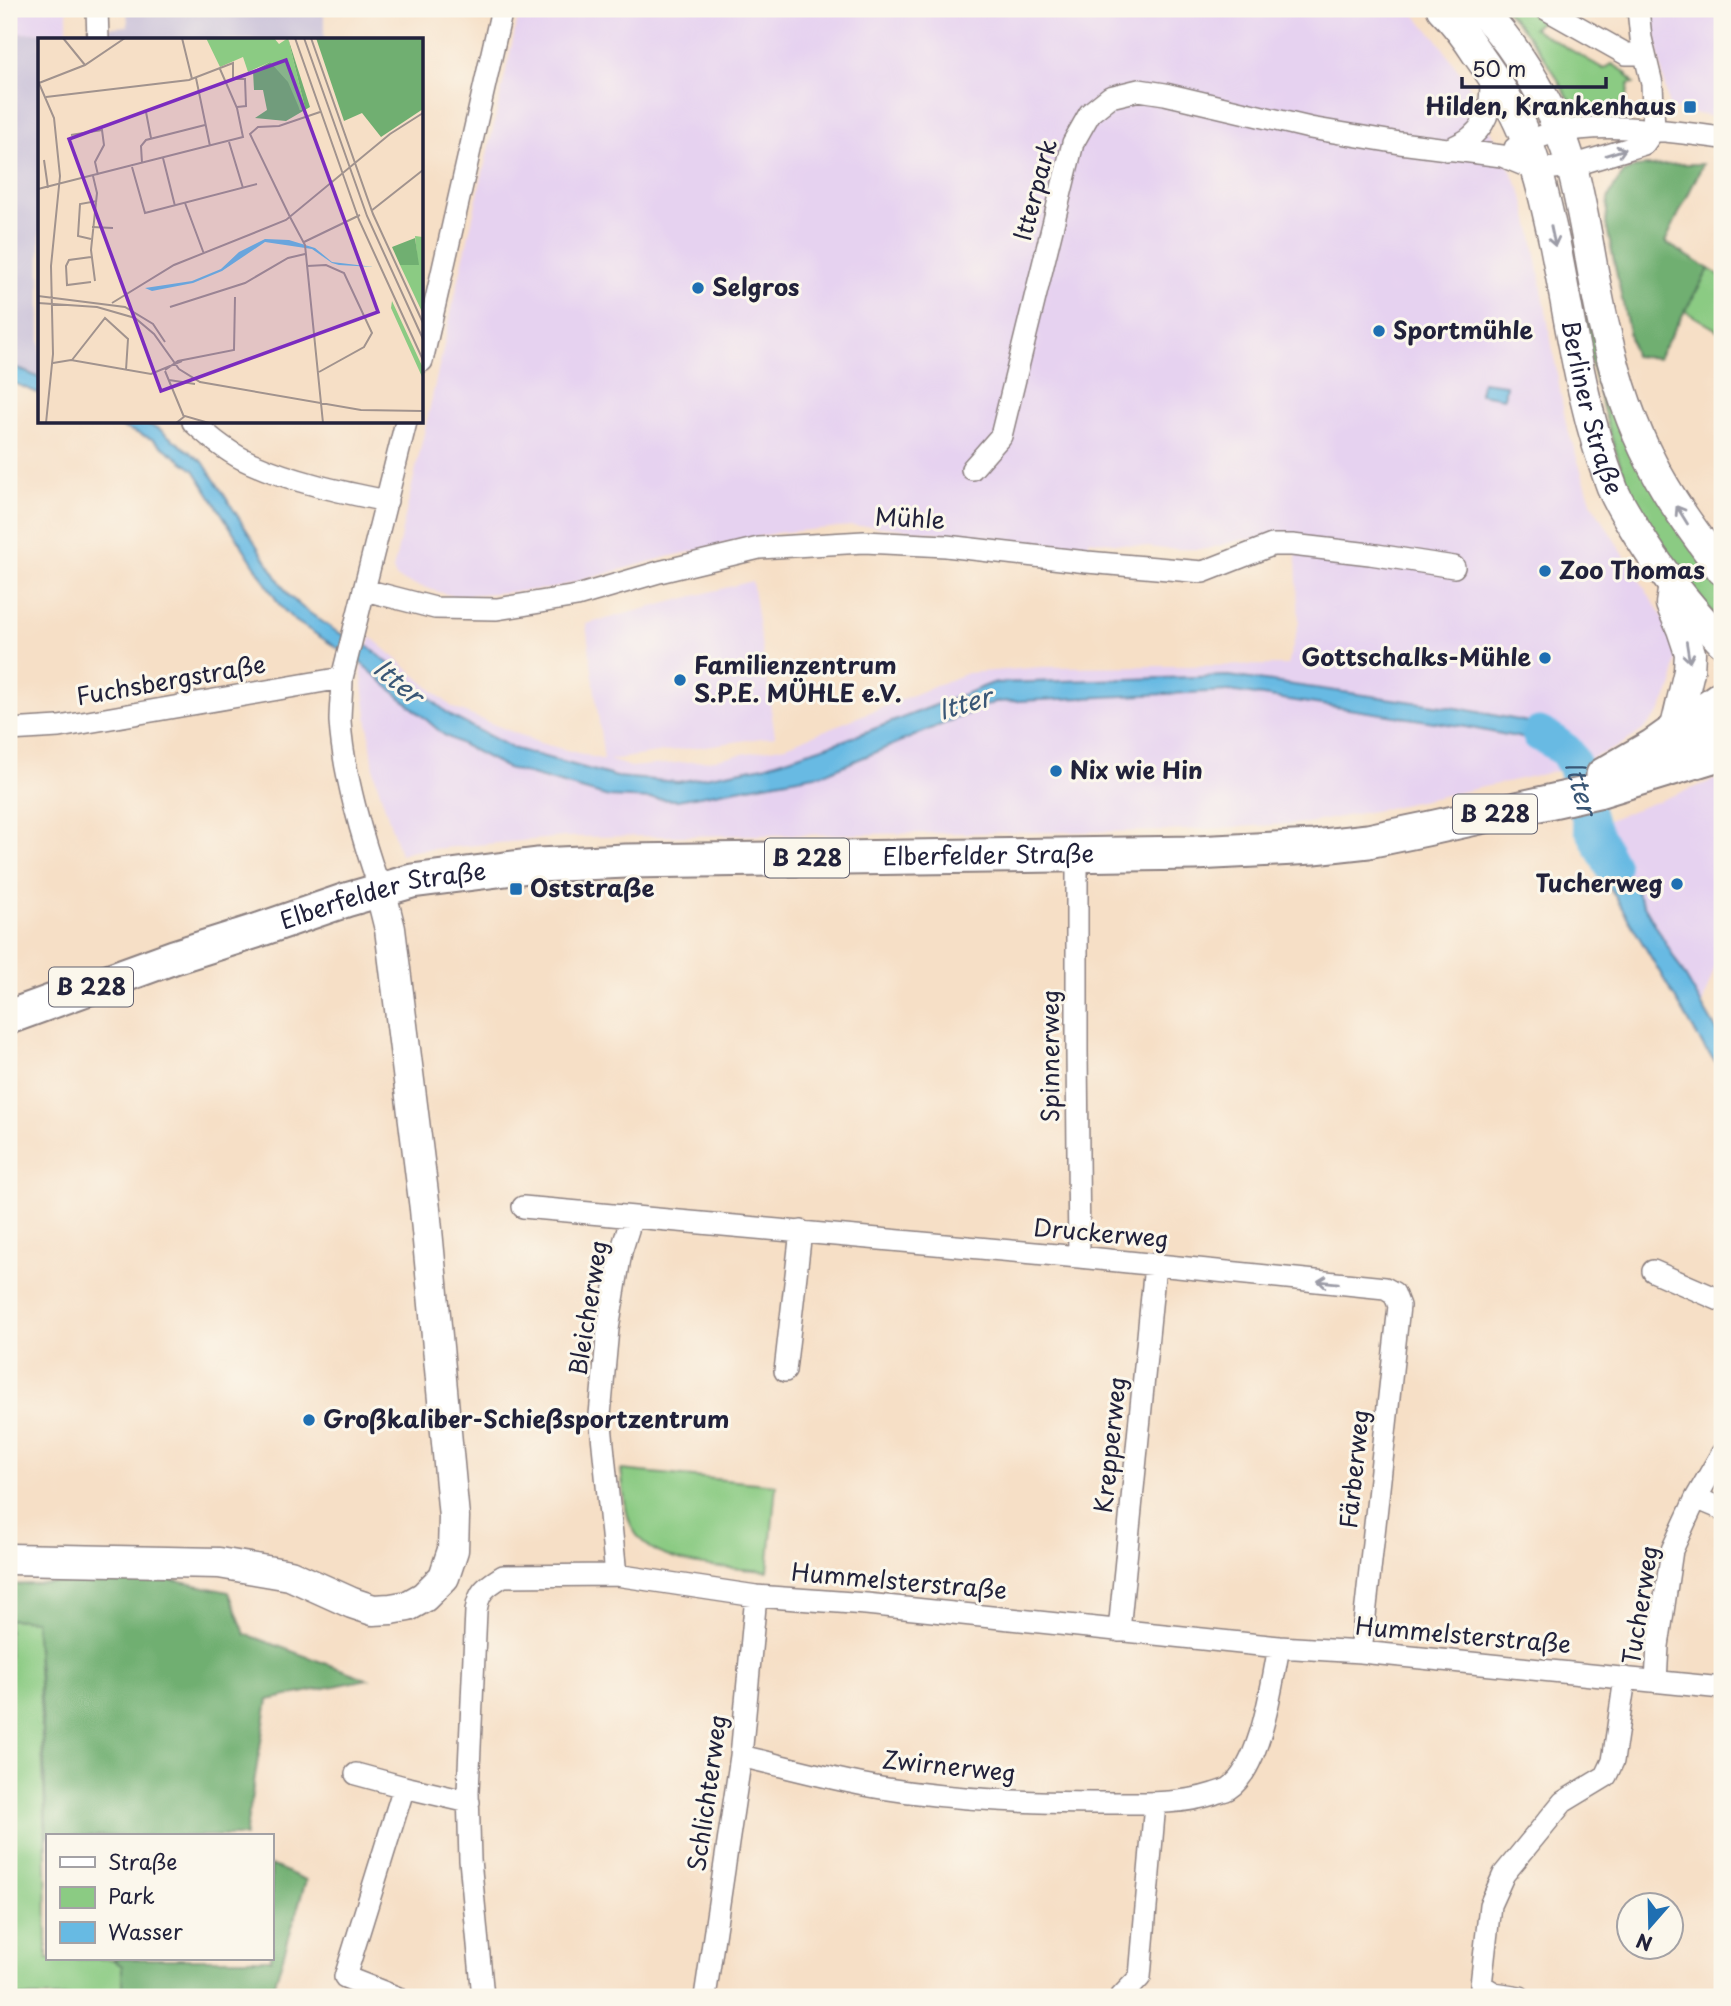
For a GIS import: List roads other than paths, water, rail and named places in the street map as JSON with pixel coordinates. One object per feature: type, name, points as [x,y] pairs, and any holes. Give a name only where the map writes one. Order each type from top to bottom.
[{"type":"main road","name":"Berliner Straße","points":[[1442,9],[1491,74],[1519,122],[1514,149],[1536,170],[1551,229],[1581,378],[1597,444],[1613,490],[1658,568],[1722,642]]},
{"type":"main road","name":"Berliner Straße","points":[[1480,9],[1507,42],[1549,106],[1572,166],[1606,334],[1630,415],[1652,465],[1686,521],[1722,570]]},
{"type":"main road","points":[[1674,588],[1671,604],[1690,653],[1689,671],[1675,731]]},
{"type":"main road","name":"Elberfelder Straße","points":[[1597,785],[1722,696]]},
{"type":"main road","points":[[1667,770],[1722,733]]},
{"type":"main road","name":"Elberfelder Straße","points":[[9,1017],[173,957],[380,890],[426,879],[537,865],[626,861],[1195,853],[1314,848],[1368,841],[1565,797],[1597,785],[1667,770],[1722,753]]},
{"type":"main road","points":[[9,1559],[219,1563],[290,1575],[373,1610],[408,1606],[424,1597],[444,1577],[453,1550],[454,1517],[440,1358],[390,929],[380,890]]},
{"type":"street","points":[[97,9],[98,38]]},
{"type":"street","points":[[424,352],[502,9]]},
{"type":"street","points":[[1546,9],[1626,54],[1644,54]]},
{"type":"street","points":[[1536,170],[1572,166],[1644,144],[1654,130],[1652,84],[1644,54],[1638,9]]},
{"type":"street","points":[[1447,150],[1472,137],[1486,119],[1492,105],[1491,74]]},
{"type":"street","name":"Itterpark","points":[[972,469],[1001,436],[1073,143],[1090,113],[1110,97],[1139,90],[1310,128],[1447,150],[1514,149]]},
{"type":"street","points":[[1514,149],[1558,131],[1611,128],[1722,138]]},
{"type":"street","points":[[195,424],[248,462],[295,479],[387,501]]},
{"type":"street","points":[[380,890],[361,826],[343,747],[340,720],[344,668],[406,424]]},
{"type":"street","name":"Mühle","points":[[365,590],[435,608],[497,609],[577,596],[659,572],[760,548],[864,542],[946,546],[1202,572],[1272,545],[1370,554],[1454,567]]},
{"type":"street","name":"Fuchsbergstraße","points":[[9,730],[59,727],[344,668]]},
{"type":"street","name":"Spinnerweg","points":[[1077,854],[1079,1257]]},
{"type":"street","name":"Druckerweg","points":[[523,1207],[1079,1257],[1385,1288],[1394,1293]]},
{"type":"street","name":"Bleicherweg","points":[[616,1575],[600,1415],[608,1329],[621,1252],[632,1217]]},
{"type":"street","points":[[785,1371],[801,1231]]},
{"type":"street","name":"Krepperweg","points":[[1119,1631],[1155,1265]]},
{"type":"street","points":[[1653,1271],[1722,1301]]},
{"type":"street","name":"Färberweg","points":[[1361,1652],[1399,1306],[1394,1293]]},
{"type":"street","name":"Tucherweg","points":[[1656,1681],[1658,1646],[1672,1550],[1696,1498],[1722,1453]]},
{"type":"street","points":[[1696,1498],[1722,1509]]},
{"type":"street","name":"Hummelsterstraße","points":[[483,1997],[470,1860],[469,1802],[478,1597],[487,1586],[503,1576],[616,1575],[756,1596],[866,1604],[1279,1647],[1361,1652],[1722,1688]]},
{"type":"street","name":"Schlichterweg","points":[[705,1997],[741,1756],[756,1596]]},
{"type":"street","name":"Zwirnerweg","points":[[741,1756],[879,1788],[942,1796],[1006,1801],[1155,1803],[1197,1799],[1228,1789],[1246,1770],[1264,1722],[1279,1647]]},
{"type":"street","points":[[1520,1997],[1494,1995],[1481,1985],[1490,1905],[1504,1874],[1563,1802],[1606,1776],[1614,1761],[1625,1678]]},
{"type":"street","points":[[356,1774],[469,1802]]},
{"type":"street","points":[[396,1997],[345,1976],[404,1787]]},
{"type":"street","points":[[1121,1997],[1140,1977],[1155,1803]]},
{"type":"water","points":[[9,365],[38,377],[38,393],[9,381]]},
{"type":"water","points":[[1482,382],[1506,385],[1504,398],[1480,394]]},
{"type":"water","points":[[114,424],[147,424],[159,429],[203,462],[289,596],[337,632],[368,646],[451,716],[512,748],[617,777],[678,782],[764,766],[845,740],[993,683],[1229,676],[1463,709],[1538,724],[1573,742],[1580,763],[1566,769],[1555,752],[1532,740],[1461,726],[1229,691],[995,702],[826,773],[677,800],[609,797],[507,768],[444,735],[362,664],[294,620],[281,607],[194,470],[152,439]]},
{"type":"water","points":[[1597,824],[1722,1040],[1722,1069],[1705,1049],[1576,830]]},
{"type":"waterway","name":"Itter","points":[[1539,734],[1566,751],[1574,765],[1591,826],[1612,867]]},
{"type":"place","name":"Hilden, Krankenhaus","points":[[1690,107]]},
{"type":"place","name":"Selgros","points":[[698,288]]},
{"type":"place","name":"Sportmühle","points":[[1379,331]]},
{"type":"place","name":"Zoo Thomas","points":[[1545,571]]},
{"type":"place","name":"Gottschalks-Mühle","points":[[1545,658]]},
{"type":"place","name":"Familienzentrum S.P.E. MÜHLE e.V.","points":[[680,680]]},
{"type":"place","name":"Nix wie Hin","points":[[1056,771]]},
{"type":"place","name":"Tucherweg","points":[[1677,884]]},
{"type":"place","name":"Oststraße","points":[[516,889]]},
{"type":"place","name":"Großkaliber-Schießsportzentrum","points":[[309,1420]]}]
